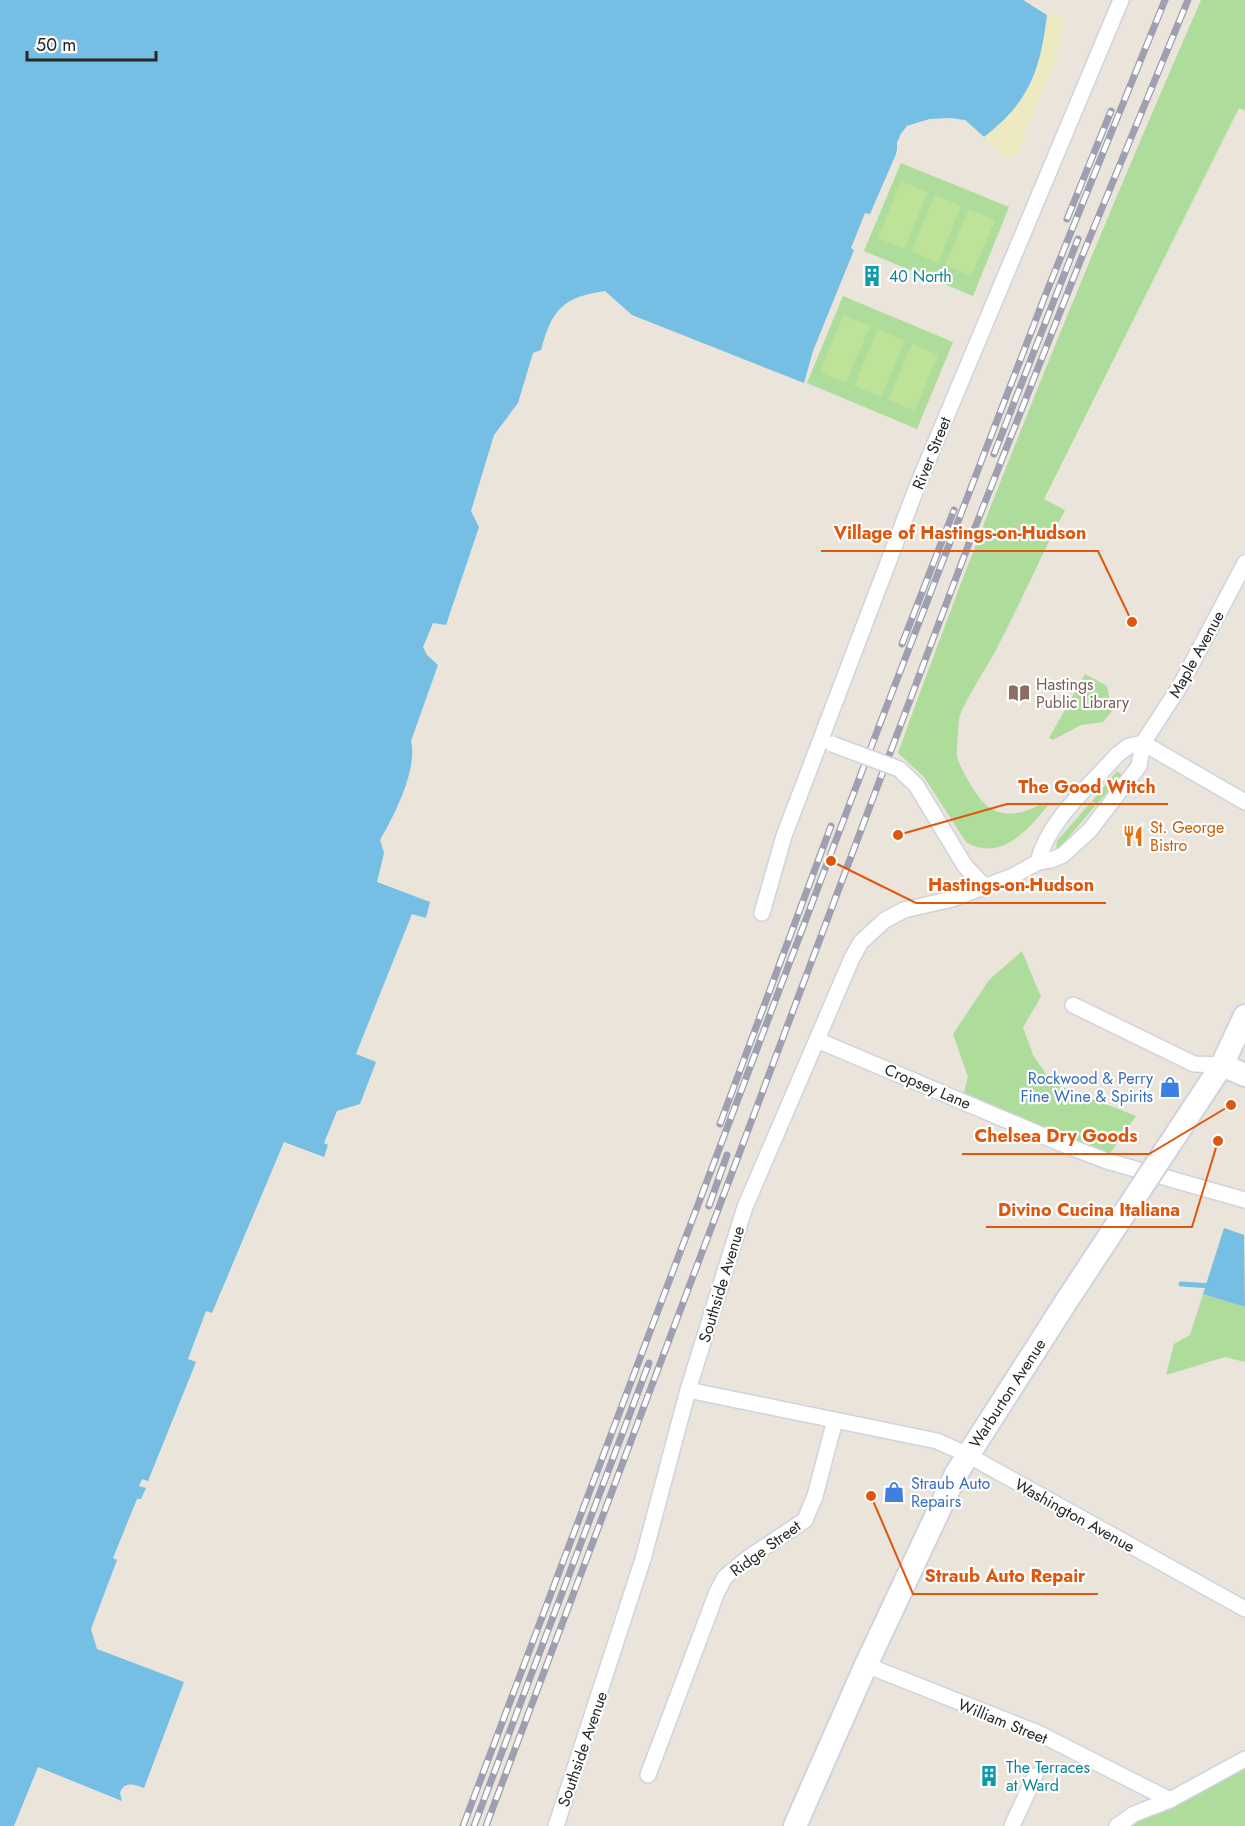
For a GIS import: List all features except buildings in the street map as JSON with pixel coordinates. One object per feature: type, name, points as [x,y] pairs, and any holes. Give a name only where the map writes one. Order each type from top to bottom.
[{"type":"street","name":"River Street","points":[[762,914],[784,836],[826,741],[963,372],[1121,0]]},
{"type":"street","name":"Maple Avenue","points":[[1143,742],[1180,686],[1245,563]]},
{"type":"street","points":[[826,741],[899,769],[916,785],[955,851],[985,887]]},
{"type":"street","points":[[1038,862],[1044,841],[1054,827],[1117,755],[1129,746],[1143,742],[1245,802]]},
{"type":"street","name":"Southside Avenue","points":[[556,1826],[643,1558],[688,1390],[745,1207],[852,958],[869,933],[885,920],[904,910],[952,899],[985,887],[1038,862],[1063,855],[1090,830],[1139,766],[1143,742]]},
{"type":"street","points":[[1073,1005],[1194,1064],[1222,1065],[1245,1075]]},
{"type":"street","name":"Warburton Avenue","points":[[795,1826],[866,1665],[966,1454],[1222,1065],[1245,1016]]},
{"type":"street","name":"Cropsey Lane","points":[[817,1040],[1107,1161],[1245,1200]]},
{"type":"street","name":"Washington Avenue","points":[[688,1390],[937,1441],[966,1454],[1245,1609]]},
{"type":"street","name":"Ridge Street","points":[[648,1775],[725,1577],[748,1558],[805,1520],[815,1496],[835,1420]]},
{"type":"street","name":"William Street","points":[[866,1665],[1038,1733],[1170,1800]]},
{"type":"street","points":[[1117,1826],[1134,1814],[1170,1800],[1245,1759]]},
{"type":"street","points":[[1012,1826],[1035,1776]]},
{"type":"green space","points":[[1201,0],[1245,0],[1245,111],[1239,108],[1044,499],[1065,510],[996,650],[961,713],[957,756],[968,781],[984,803],[998,812],[1013,814],[1043,803],[1049,804],[1014,840],[1003,846],[979,847],[966,842],[924,777],[898,753],[969,563],[1044,374]]},
{"type":"green space","points":[[901,163],[1009,207],[973,296],[864,251]]},
{"type":"green space","points":[[901,181],[928,192],[904,249],[878,238]]},
{"type":"green space","points":[[935,195],[961,206],[938,263],[911,252]]},
{"type":"green space","points":[[969,209],[995,220],[971,276],[945,265]]},
{"type":"green space","points":[[843,296],[953,342],[917,429],[807,383]]},
{"type":"green space","points":[[843,315],[870,326],[846,383],[820,372]]},
{"type":"green space","points":[[878,329],[905,340],[881,397],[854,386]]},
{"type":"green space","points":[[912,344],[938,355],[915,411],[888,400]]},
{"type":"green space","points":[[1085,674],[1107,686],[1112,711],[1103,722],[1081,725],[1053,740],[1049,738]]},
{"type":"green space","points":[[1117,771],[1122,775],[1097,804],[1092,801]]},
{"type":"green space","points":[[1091,802],[1095,806],[1061,846],[1056,848],[1057,841]]},
{"type":"green space","points":[[1022,951],[1041,997],[1023,1027],[1033,1055],[1052,1083],[1136,1116],[1108,1156],[964,1093],[968,1077],[953,1034],[989,980]]},
{"type":"green space","points":[[1203,1294],[1245,1307],[1245,1362],[1225,1357],[1166,1375],[1174,1344],[1190,1335]]},
{"type":"green space","points":[[1245,1767],[1245,1826],[1130,1826]]},
{"type":"sand","points":[[1060,14],[1065,20],[1055,63],[1019,146],[1022,152],[1006,158],[984,137],[1012,111],[1030,84],[1041,53],[1047,15]]},
{"type":"water","points":[[0,0],[1023,0],[1047,15],[1041,53],[1030,84],[1000,124],[984,137],[965,120],[930,119],[907,126],[900,135],[896,154],[870,214],[865,213],[851,248],[854,250],[813,351],[804,383],[632,315],[605,291],[579,297],[561,307],[550,324],[541,350],[533,353],[518,403],[494,435],[471,511],[479,527],[446,625],[433,623],[423,647],[427,655],[438,665],[411,741],[411,765],[408,778],[398,806],[380,840],[384,853],[377,882],[430,902],[426,918],[412,914],[356,1054],[376,1062],[360,1104],[337,1111],[324,1143],[328,1145],[324,1157],[284,1142],[212,1313],[206,1311],[188,1359],[196,1362],[148,1481],[142,1479],[139,1486],[146,1488],[141,1499],[137,1499],[113,1558],[117,1560],[91,1629],[97,1649],[184,1682],[144,1788],[127,1785],[120,1793],[122,1801],[38,1767],[14,1826],[0,1826]]},
{"type":"water","points":[[1224,1228],[1244,1235],[1245,1307],[1203,1294]]},
{"type":"pier","points":[[930,119],[965,120],[986,139],[982,139],[964,123],[930,122],[909,129],[902,137],[897,156],[897,142],[907,126]]},
{"type":"waterway","points":[[1181,1284],[1212,1286]]},
{"type":"railway","points":[[463,1826],[881,721],[1045,296],[1165,0]]},
{"type":"railway","points":[[486,1826],[974,530],[1083,254],[1188,0]]},
{"type":"railway","points":[[1067,219],[1111,111]]},
{"type":"railway","points":[[994,454],[1078,239]]},
{"type":"railway","points":[[902,644],[954,510]]},
{"type":"railway","points":[[720,1124],[831,826]]},
{"type":"railway","points":[[709,1206],[727,1155]]},
{"type":"railway","points":[[474,1826],[649,1363]]},
{"type":"place","name":"40 North","points":[[872,276]]},
{"type":"place","name":"Village of Hastings-on-Hudson","points":[[1132,622]]},
{"type":"place","name":"Hastings Public Library","points":[[1019,693]]},
{"type":"place","name":"The Good Witch","points":[[898,835]]},
{"type":"place","name":"St. George Bistro","points":[[1133,836]]},
{"type":"place","name":"Hastings-on-Hudson","points":[[831,861]]},
{"type":"place","name":"Rockwood & Perry Fine Wine & Spirits","points":[[1170,1087]]},
{"type":"place","name":"Chelsea Dry Goods","points":[[1231,1105]]},
{"type":"place","name":"Divino Cucina Italiana","points":[[1218,1141]]},
{"type":"place","name":"Straub Auto Repairs","points":[[894,1492]]},
{"type":"place","name":"Straub Auto Repair","points":[[871,1496]]},
{"type":"place","name":"The Terraces at Ward","points":[[989,1776]]}]
